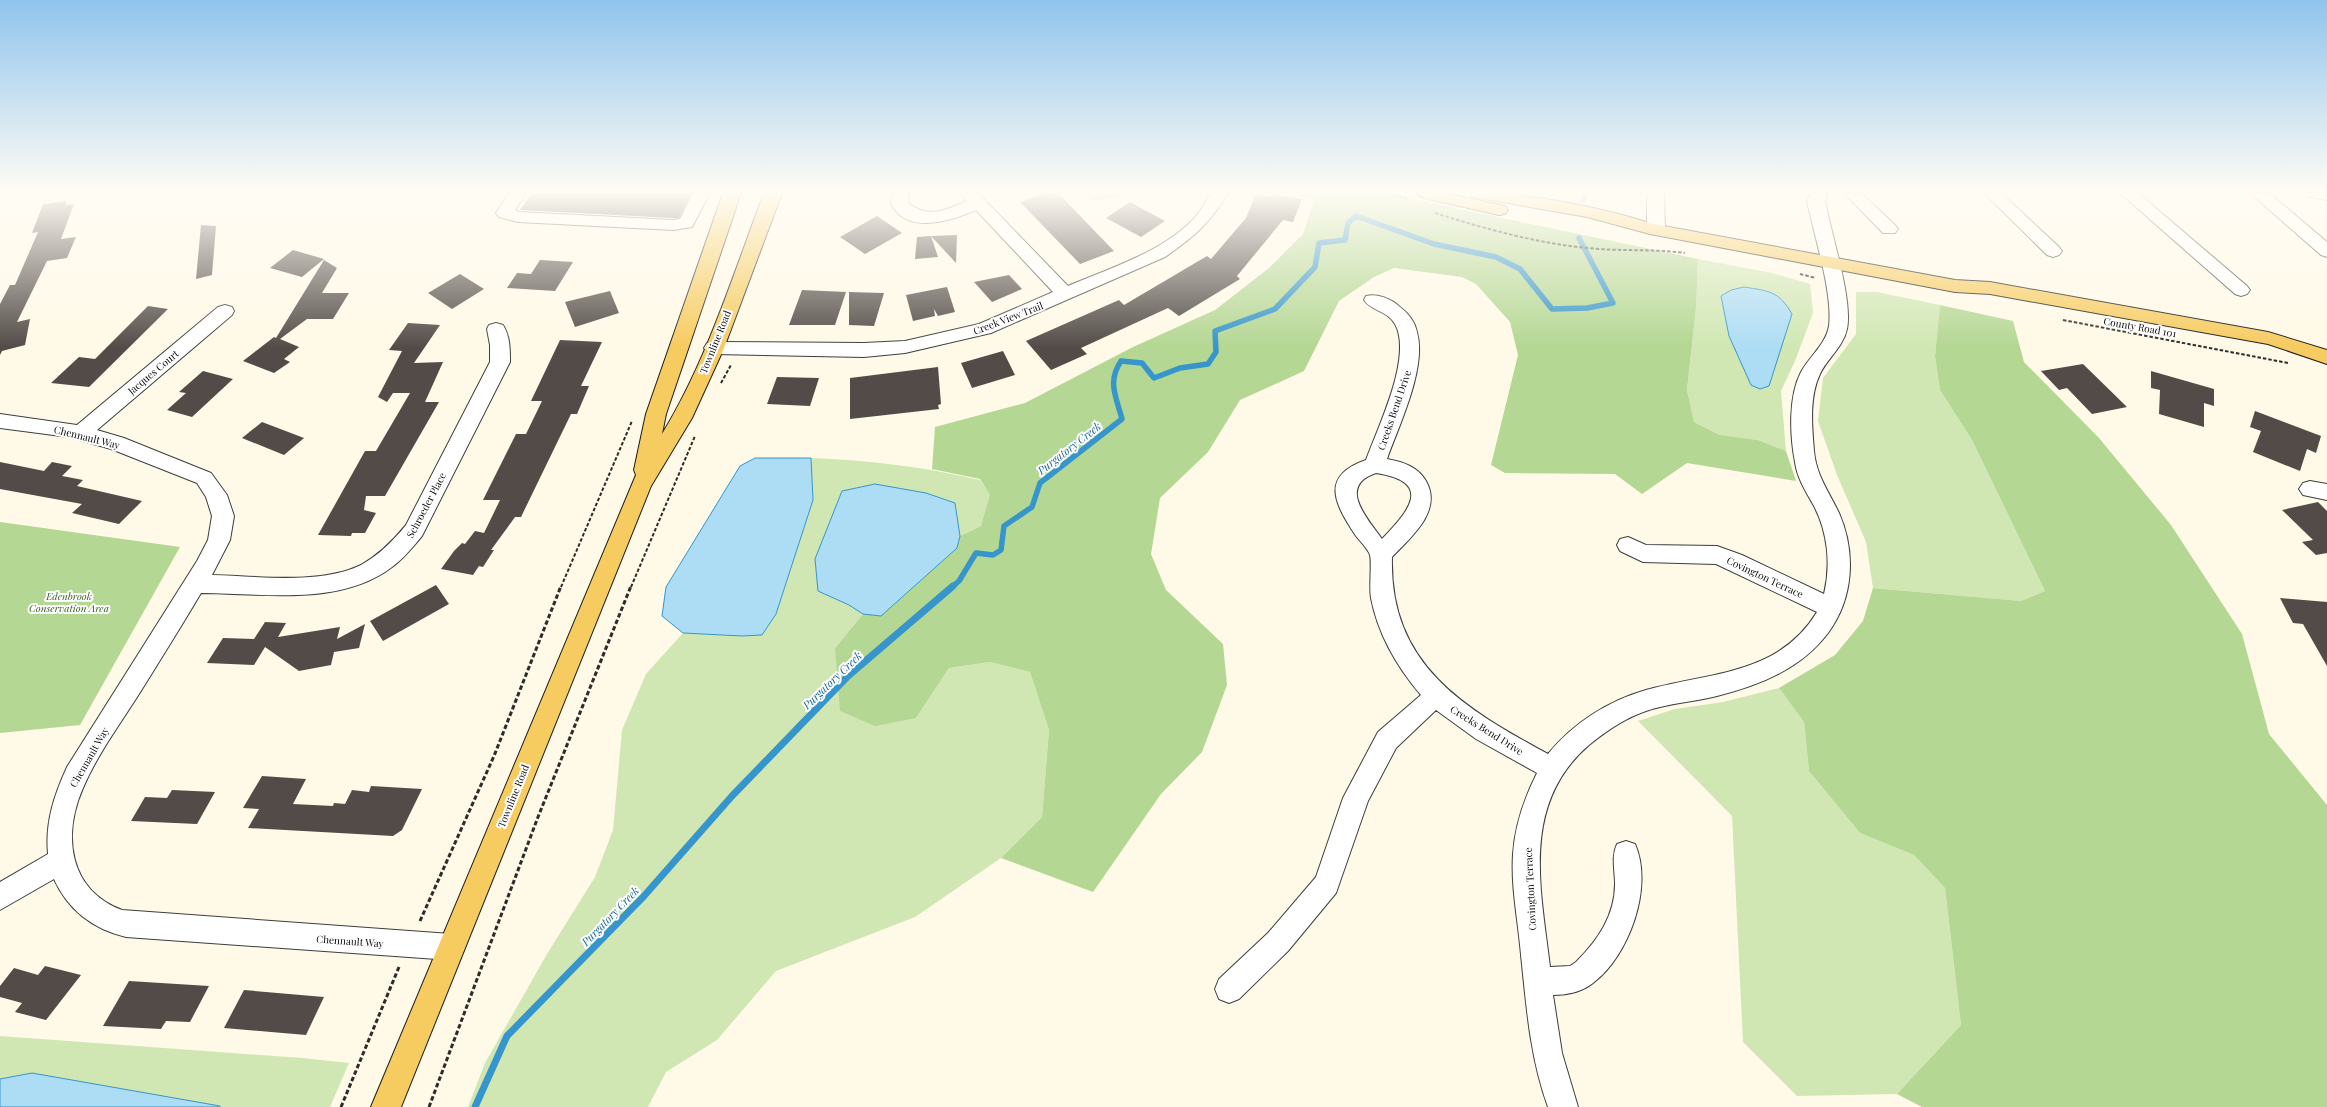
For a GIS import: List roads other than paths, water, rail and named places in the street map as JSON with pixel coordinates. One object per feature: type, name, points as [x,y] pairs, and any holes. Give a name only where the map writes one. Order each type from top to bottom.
[{"type":"main road","name":"Townline Road","points":[[641,484],[656,414],[714,245]]},
{"type":"main road","name":"Townline Road","points":[[386,1107],[641,484],[682,418],[714,348],[754,245]]},
{"type":"main road","name":"County Road 101","points":[[1715,245],[1832,272],[1955,286],[1983,299],[2006,304],[2267,351],[2327,358]]},
{"type":"street","points":[[1019,245],[1066,294]]},
{"type":"street","name":"Creek View Trail","points":[[714,348],[857,350],[905,347],[984,328],[1159,253],[1171,245]]},
{"type":"street","name":"Covington Terrace","points":[[1563,1107],[1554,1086],[1542,1026],[1526,857],[1533,812],[1540,791],[1556,760],[1581,737],[1608,716],[1640,702],[1718,686],[1753,676],[1783,662],[1807,644],[1825,622],[1836,596],[1840,569],[1838,542],[1829,515],[1809,480],[1805,463],[1803,424],[1809,376],[1838,330],[1832,272],[1826,245]]},
{"type":"street","points":[[2046,245],[2053,251]]},
{"type":"street","points":[[2188,245],[2241,290]]},
{"type":"street","name":"Creeks Bend Drive","points":[[1373,300],[1395,310],[1406,323],[1411,346],[1410,365],[1375,465]]},
{"type":"street","name":"Jacques Court","points":[[81,433],[225,311]]},
{"type":"street","name":"Schroeder Place","points":[[195,584],[313,586],[338,583],[362,575],[384,563],[402,547],[414,530],[500,362],[500,345],[496,329]]},
{"type":"street","name":"Chennault Way","points":[[0,421],[81,433],[117,443],[204,478],[216,495],[223,516],[219,540],[195,584],[83,763],[65,801],[58,835],[60,861],[73,890],[94,910],[122,923],[158,927],[451,947]]},
{"type":"street","points":[[1375,465],[1393,468],[1408,473],[1419,486],[1423,498],[1418,511],[1381,554],[1347,503],[1344,490],[1348,478],[1360,468],[1375,465]]},
{"type":"street","name":"Covington Terrace","points":[[1628,544],[1643,553],[1717,555],[1734,561],[1831,608]]},
{"type":"street","name":"Creeks Bend Drive","points":[[1381,554],[1379,574],[1383,608],[1396,642],[1417,675],[1448,706],[1485,731],[1552,769]]},
{"type":"street","points":[[1229,989],[1278,942],[1327,884],[1356,798],[1387,740],[1437,695]]},
{"type":"street","points":[[1538,982],[1559,981],[1581,975],[1590,967],[1619,930],[1629,894],[1626,853]]},
{"type":"street","points":[[0,897],[60,861]]},
{"type":"water","points":[[1744,287],[1767,291],[1778,296],[1792,314],[1769,386],[1760,389],[1751,385],[1729,336],[1721,296],[1731,290]]},
{"type":"water","points":[[755,458],[811,458],[813,500],[776,614],[762,635],[742,636],[683,633],[662,616],[666,587],[740,466]]},
{"type":"water","points":[[875,484],[926,493],[955,503],[960,536],[957,548],[881,616],[863,614],[849,605],[818,591],[815,559],[842,491]]},
{"type":"water","points":[[32,1073],[220,1107],[0,1107],[0,1079]]},
{"type":"waterway","name":"Purgatory Creek","points":[[952,587],[959,581],[976,553],[993,555],[1001,550],[1004,526],[1032,507],[1040,483],[1122,419],[1114,389],[1114,376],[1121,361],[1142,363],[1154,378],[1180,368],[1208,364],[1216,352],[1215,331],[1275,309],[1315,267],[1319,245]]},
{"type":"waterway","name":"Purgatory Creek","points":[[1437,245],[1496,257],[1520,269],[1552,309],[1587,308],[1613,303],[1582,245]]},
{"type":"waterway","name":"Purgatory Creek","points":[[475,1107],[507,1036],[644,896],[732,796],[848,676],[953,586]]},
{"type":"park label","name":"Edenbrook Conservation Area","points":[[69,602]]}]
